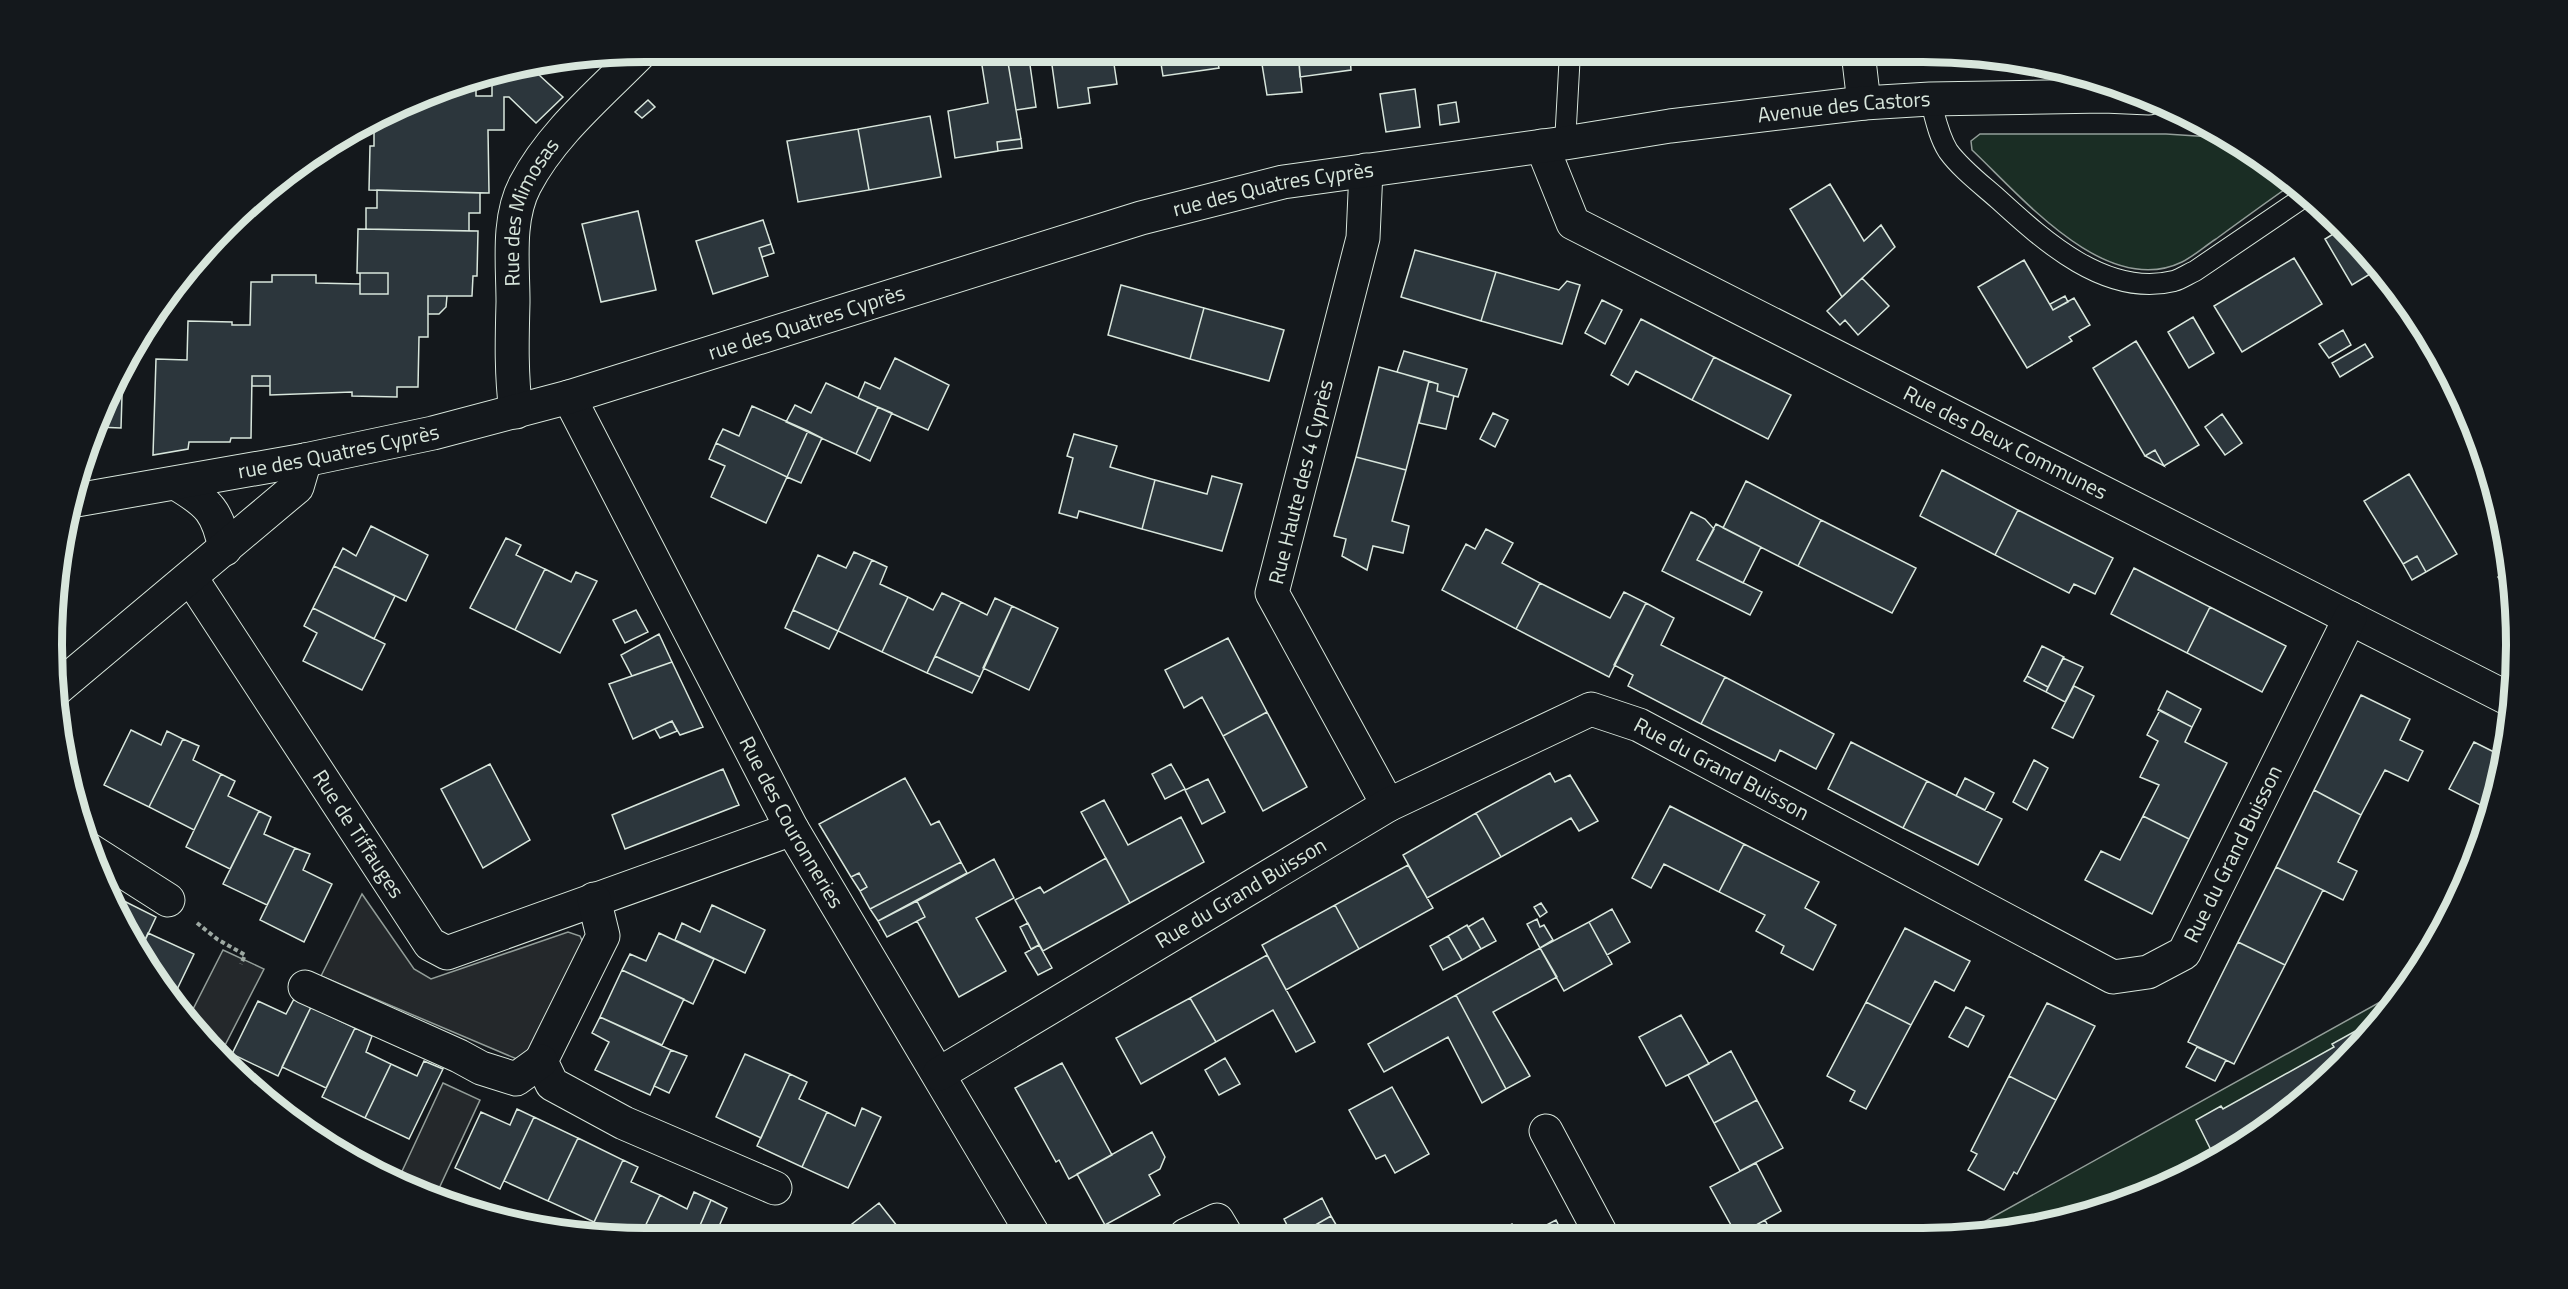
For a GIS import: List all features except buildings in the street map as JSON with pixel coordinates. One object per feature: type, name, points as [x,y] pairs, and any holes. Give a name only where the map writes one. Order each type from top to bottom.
[{"type":"street","name":"Rue des Mimosas","points":[[516,412],[512,382],[513,240],[517,209],[524,186],[549,146],[631,62]]},
{"type":"street","points":[[1859,62],[1864,102]]},
{"type":"street","name":"Avenue des Castors","points":[[1554,144],[1670,126],[1864,102],[2124,97]]},
{"type":"street","name":"rue des Quatres Cyprès","points":[[80,500],[305,460],[434,433],[516,412],[1141,218],[1282,182],[1554,144]]},
{"type":"street","name":"Rue des Deux Communes","points":[[1554,144],[1573,223],[2504,696]]},
{"type":"street","name":"Rue Haute des 4 Cyprès","points":[[1366,170],[1363,238],[1272,593],[1388,805]]},
{"type":"street","name":"Rue des Couronneries","points":[[569,397],[792,829],[1029,1228]]},
{"type":"street","points":[[63,684],[297,487],[305,460]]},
{"type":"street","points":[[177,484],[202,499],[220,525],[225,549]]},
{"type":"street","name":"Rue de Tiffauges","points":[[191,578],[430,944],[447,953],[792,829]]},
{"type":"street","name":"Rue du Grand Buisson","points":[[939,1074],[1388,805],[1591,709],[1638,725],[2113,977],[2148,972],[2184,953],[2350,618]]},
{"type":"street","points":[[102,858],[168,900]]},
{"type":"street","points":[[304,987],[481,1068],[516,1079],[541,1061],[603,936],[594,899]]},
{"type":"street","points":[[541,1061],[552,1084],[624,1123],[775,1188]]},
{"type":"street","points":[[1546,1131],[1598,1228]]},
{"type":"street","points":[[1200,1228],[1217,1220],[1222,1228]]},
{"type":"lane","points":[[1554,144],[1568,62]]},
{"type":"lane","points":[[1930,99],[1939,133],[1949,151],[1963,167],[2018,217],[2059,249],[2093,269],[2120,280],[2149,283],[2174,280],[2194,271],[2300,200]]},
{"type":"path","points":[[217,939],[245,955],[241,964]]},
{"type":"green space","points":[[1980,134],[2166,134],[2209,137],[2247,160],[2286,189],[2182,262],[2153,270],[2124,267],[2095,255],[2067,237],[2040,215],[1972,150],[1971,141]]},
{"type":"green space","points":[[2386,999],[2362,1029],[2308,1083],[2247,1129],[2215,1149],[2147,1183],[2111,1197],[2037,1216],[1979,1225]]},
{"type":"shaded area","points":[[362,894],[414,969],[431,979],[568,932],[580,936],[589,956],[524,1062],[321,976]]},
{"type":"shaded area","points":[[223,950],[264,969],[224,1048],[192,1011]]},
{"type":"shaded area","points":[[443,1083],[480,1100],[438,1190],[401,1174]]}]
